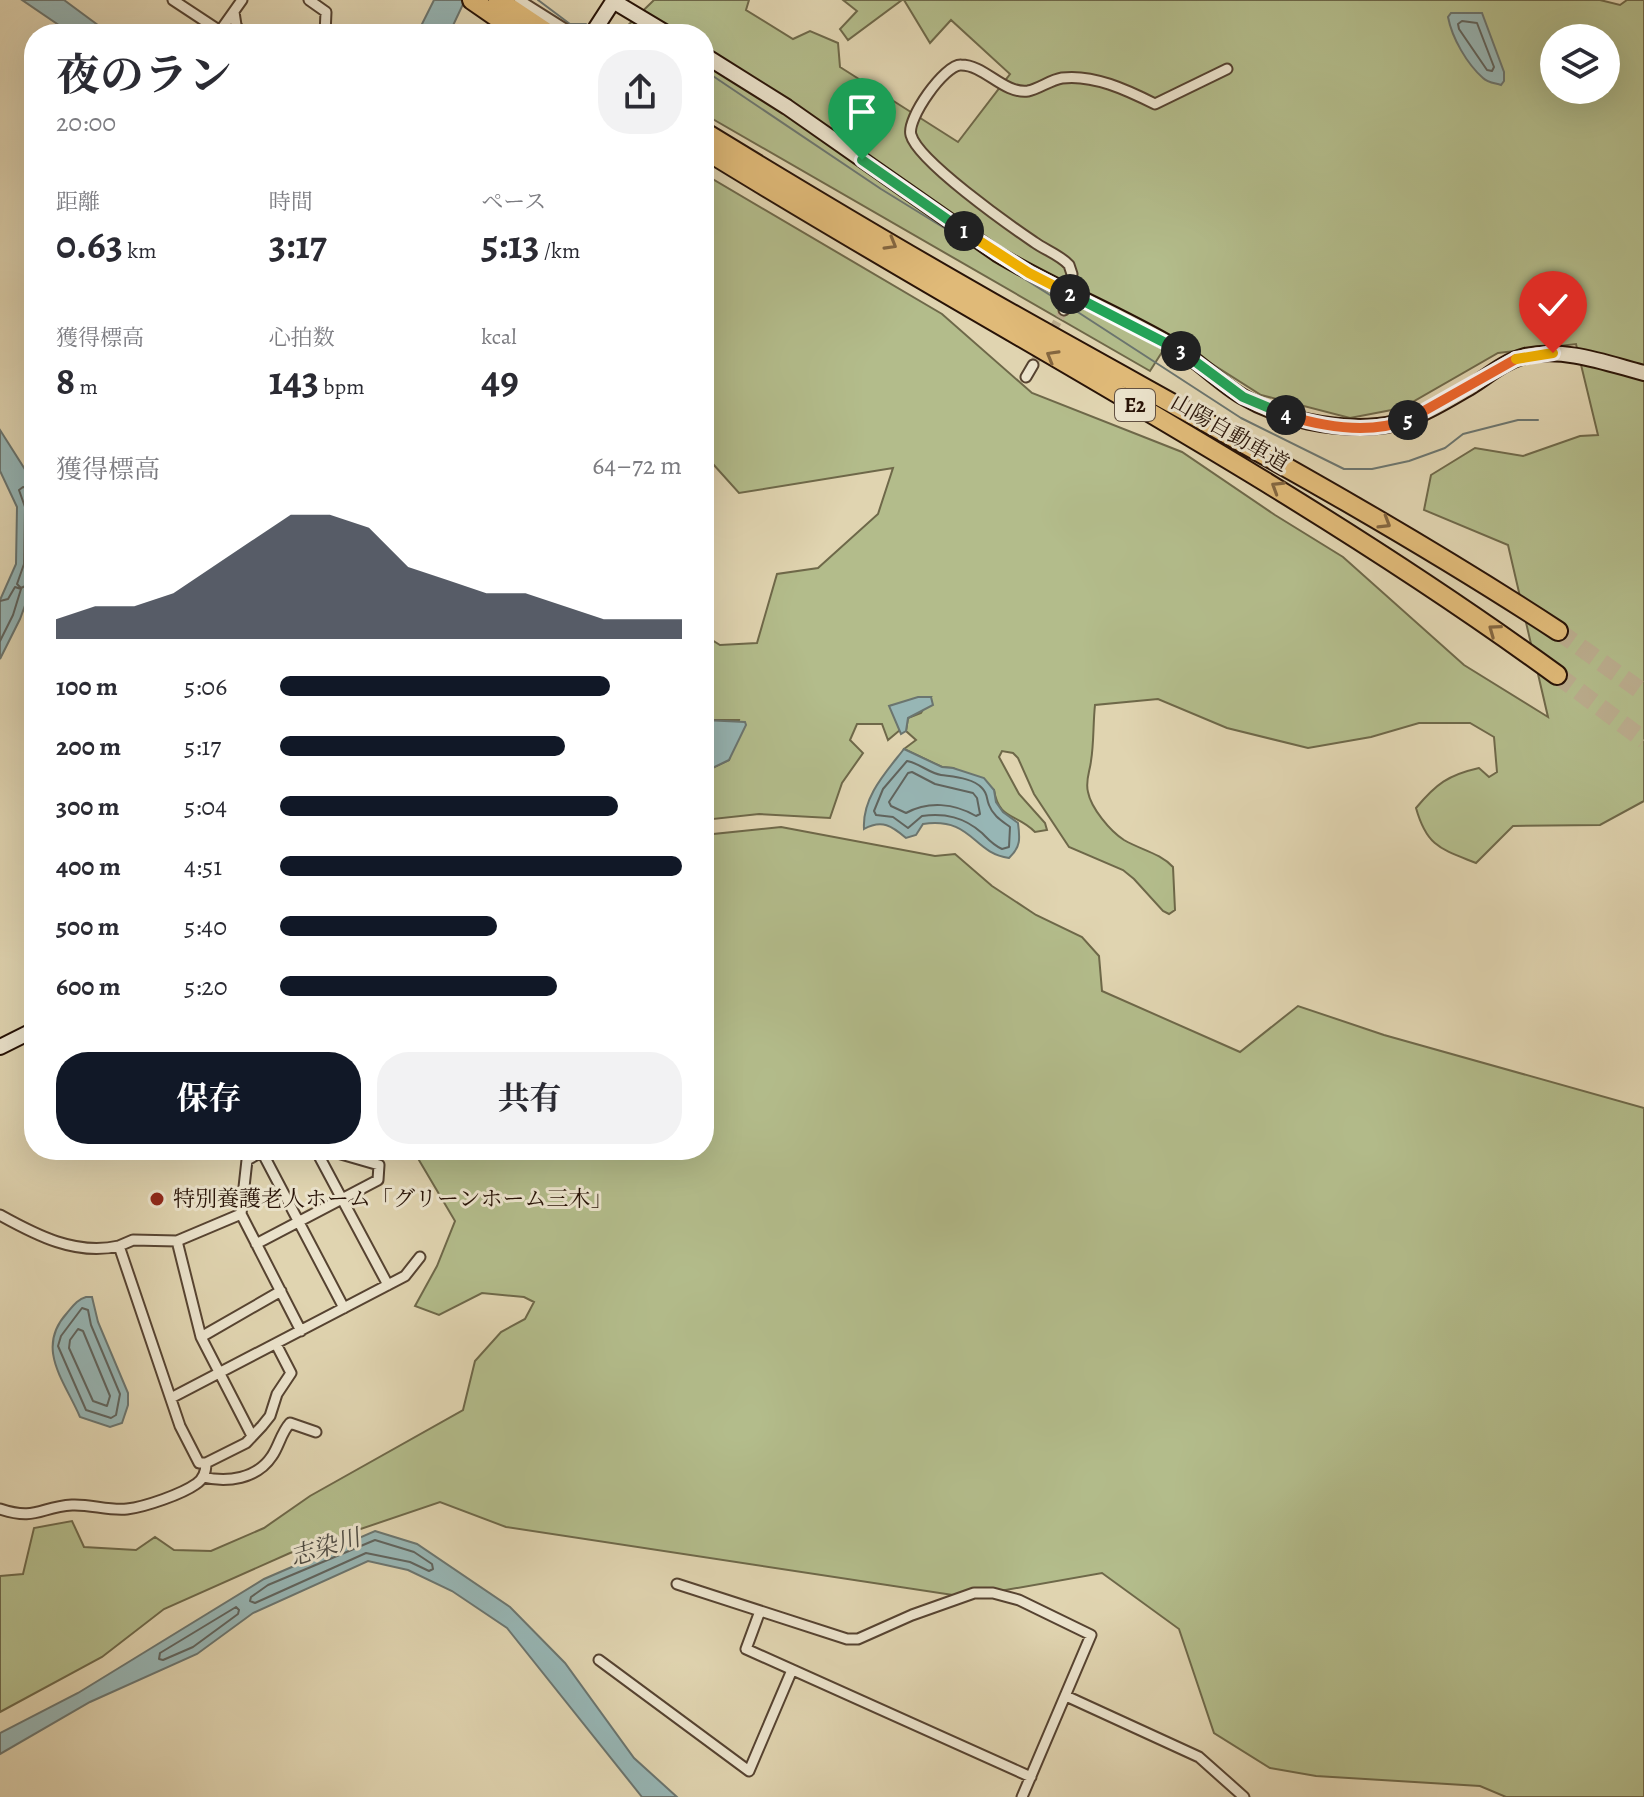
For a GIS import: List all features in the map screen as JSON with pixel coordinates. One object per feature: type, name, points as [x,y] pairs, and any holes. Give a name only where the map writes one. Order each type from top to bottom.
[{"type":"highway","points":[[472,0],[507,24]]},
{"type":"highway","points":[[498,0],[534,24]]},
{"type":"highway","name":"山陽自動車道","points":[[714,138],[992,303],[1381,521],[1558,631]]},
{"type":"highway","name":"山陽自動車道","points":[[714,155],[1265,480],[1382,554],[1557,675]]},
{"type":"street","points":[[173,0],[209,24]]},
{"type":"street","points":[[225,24],[242,0]]},
{"type":"street","points":[[309,0],[326,12],[325,24]]},
{"type":"street","points":[[519,0],[557,24]]},
{"type":"street","points":[[598,24],[613,1],[651,24]]},
{"type":"street","points":[[234,12],[236,24]]},
{"type":"street","points":[[714,61],[787,107],[997,254],[1176,347],[1243,397],[1304,421],[1341,427],[1379,426],[1410,419],[1522,357],[1553,353],[1572,355],[1644,373]]},
{"type":"street","points":[[1064,310],[1072,274],[1069,265],[1018,231],[944,173],[910,134],[911,123],[928,94],[945,71],[955,64],[968,65],[1013,89],[1028,91],[1060,78],[1087,78],[1133,93],[1155,104],[1227,69]]},
{"type":"street","points":[[1026,377],[1033,365]]},
{"type":"street","points":[[0,1047],[24,1035]]},
{"type":"street","points":[[247,1160],[241,1214],[301,1331]]},
{"type":"street","points":[[268,1160],[344,1308]]},
{"type":"street","points":[[324,1160],[388,1285]]},
{"type":"street","points":[[256,1244],[378,1180],[379,1165],[362,1160]]},
{"type":"street","points":[[0,1215],[58,1243],[107,1249],[133,1240],[177,1241],[241,1214]]},
{"type":"street","points":[[177,1241],[201,1337],[252,1436]]},
{"type":"street","points":[[119,1246],[180,1426],[199,1463],[206,1463],[246,1443],[270,1416],[277,1394],[291,1373],[276,1344]]},
{"type":"street","points":[[171,1398],[405,1276],[420,1257]]},
{"type":"street","points":[[201,1337],[281,1291]]},
{"type":"street","points":[[203,1477],[239,1478],[256,1471],[273,1455],[290,1423],[316,1432]]},
{"type":"street","points":[[0,1509],[20,1516],[70,1505],[126,1510],[198,1484],[206,1463]]},
{"type":"street","points":[[677,1584],[847,1639],[858,1639],[912,1615],[974,1593],[993,1593],[1019,1600],[1091,1635],[1022,1797]]},
{"type":"street","points":[[760,1611],[746,1649],[1031,1777]]},
{"type":"street","points":[[599,1660],[749,1771],[792,1670]]},
{"type":"street","points":[[1066,1696],[1199,1757],[1244,1797]]},
{"type":"green space","points":[[654,0],[749,0],[746,10],[793,39],[810,31],[838,43],[840,67],[958,142],[1010,74],[951,20],[930,43],[904,0],[1600,0],[1620,5],[1627,0],[1644,0],[1644,801],[1600,825],[1513,826],[1476,863],[1437,845],[1425,831],[1416,808],[1451,777],[1479,768],[1489,777],[1497,772],[1494,737],[1470,723],[1419,723],[1371,737],[1308,748],[1227,728],[1158,699],[1095,705],[1087,784],[1090,798],[1102,819],[1119,836],[1173,867],[1175,910],[1169,914],[1123,870],[1069,847],[1034,794],[1013,753],[1002,751],[999,757],[1019,794],[1045,823],[1047,830],[1035,832],[1004,812],[994,790],[953,768],[942,767],[904,749],[916,740],[906,731],[908,718],[921,713],[931,697],[926,697],[890,706],[900,730],[888,740],[882,724],[857,724],[850,740],[863,753],[842,783],[830,818],[759,814],[714,819],[714,767],[729,760],[739,720],[714,720],[714,641],[720,645],[757,643],[777,574],[818,568],[878,514],[893,468],[739,493],[714,465],[714,180],[942,314],[1032,393],[1182,452],[1343,557],[1464,665],[1548,717],[1508,545],[1424,510],[1431,475],[1475,448],[1523,456],[1580,436],[1598,435],[1576,344],[1498,353],[1402,408],[1350,418],[1261,395],[1171,338],[1150,371],[714,120],[714,24],[629,24]]},
{"type":"green space","points":[[843,0],[902,0],[848,40],[840,29],[857,11]]},
{"type":"green space","points":[[781,827],[935,856],[955,854],[992,886],[1036,915],[1082,937],[1099,956],[1102,991],[1240,1052],[1298,1006],[1384,1035],[1644,1108],[1644,1797],[1506,1797],[1480,1786],[1316,1776],[1270,1768],[1214,1733],[1179,1629],[1102,1573],[966,1597],[506,1527],[440,1502],[290,1553],[164,1609],[102,1657],[0,1712],[0,1576],[23,1574],[34,1528],[72,1521],[84,1547],[136,1550],[155,1537],[174,1550],[211,1551],[264,1528],[310,1496],[463,1410],[475,1361],[501,1332],[525,1319],[534,1302],[524,1297],[482,1293],[439,1315],[415,1306],[437,1266],[455,1221],[419,1160],[714,1160],[714,834]]},
{"type":"water","points":[[22,0],[64,0],[96,24],[57,24]]},
{"type":"water","points":[[434,0],[465,0],[454,24],[422,24]]},
{"type":"water","points":[[1451,13],[1482,13],[1504,72],[1501,85],[1485,80],[1466,58],[1450,25],[1448,17]]},
{"type":"water","points":[[0,430],[24,468],[24,608],[0,659],[0,600],[16,564],[17,507],[0,471]]},
{"type":"water","points":[[918,697],[931,697],[933,705],[908,718],[906,731],[901,734],[889,706]]},
{"type":"water","points":[[714,720],[745,722],[729,760],[714,767]]},
{"type":"water","points":[[904,749],[942,767],[984,778],[994,790],[996,802],[1003,812],[1018,823],[1019,842],[1009,858],[987,850],[962,830],[940,823],[923,824],[916,835],[906,838],[886,825],[876,824],[864,829],[864,817],[871,796]]},
{"type":"water","points":[[86,1297],[92,1297],[98,1322],[128,1393],[122,1423],[110,1427],[80,1417],[60,1377],[53,1352],[53,1339],[58,1326],[74,1305]]},
{"type":"water","points":[[375,1531],[417,1544],[510,1607],[565,1663],[634,1758],[677,1797],[642,1797],[507,1628],[452,1591],[408,1570],[368,1561],[253,1613],[197,1654],[90,1702],[0,1754],[0,1733],[78,1693],[264,1579]]},
{"type":"waterway","points":[[538,0],[570,24],[586,24]]},
{"type":"waterway","points":[[714,77],[881,189],[980,250]]},
{"type":"waterway","points":[[1009,269],[1061,302]]},
{"type":"waterway","points":[[1070,307],[1241,418],[1344,469],[1372,469],[1409,461],[1445,448],[1463,434],[1518,420],[1538,420]]},
{"type":"tunnel","points":[[1033,365],[1064,310]]},
{"type":"tunnel","points":[[1558,631],[1644,693]]},
{"type":"tunnel","points":[[1557,675],[1644,740]]},
{"type":"place","name":"特別養護老人ホーム「グリーンホーム三木」","points":[[157,1199]]},
{"type":"route","points":[[862,160],[1029,273],[1176,347],[1243,397],[1304,421],[1341,427],[1400,422],[1421,415],[1512,361],[1553,353]]},
{"type":"water label","name":"志染川","points":[[325,1547]]}]
